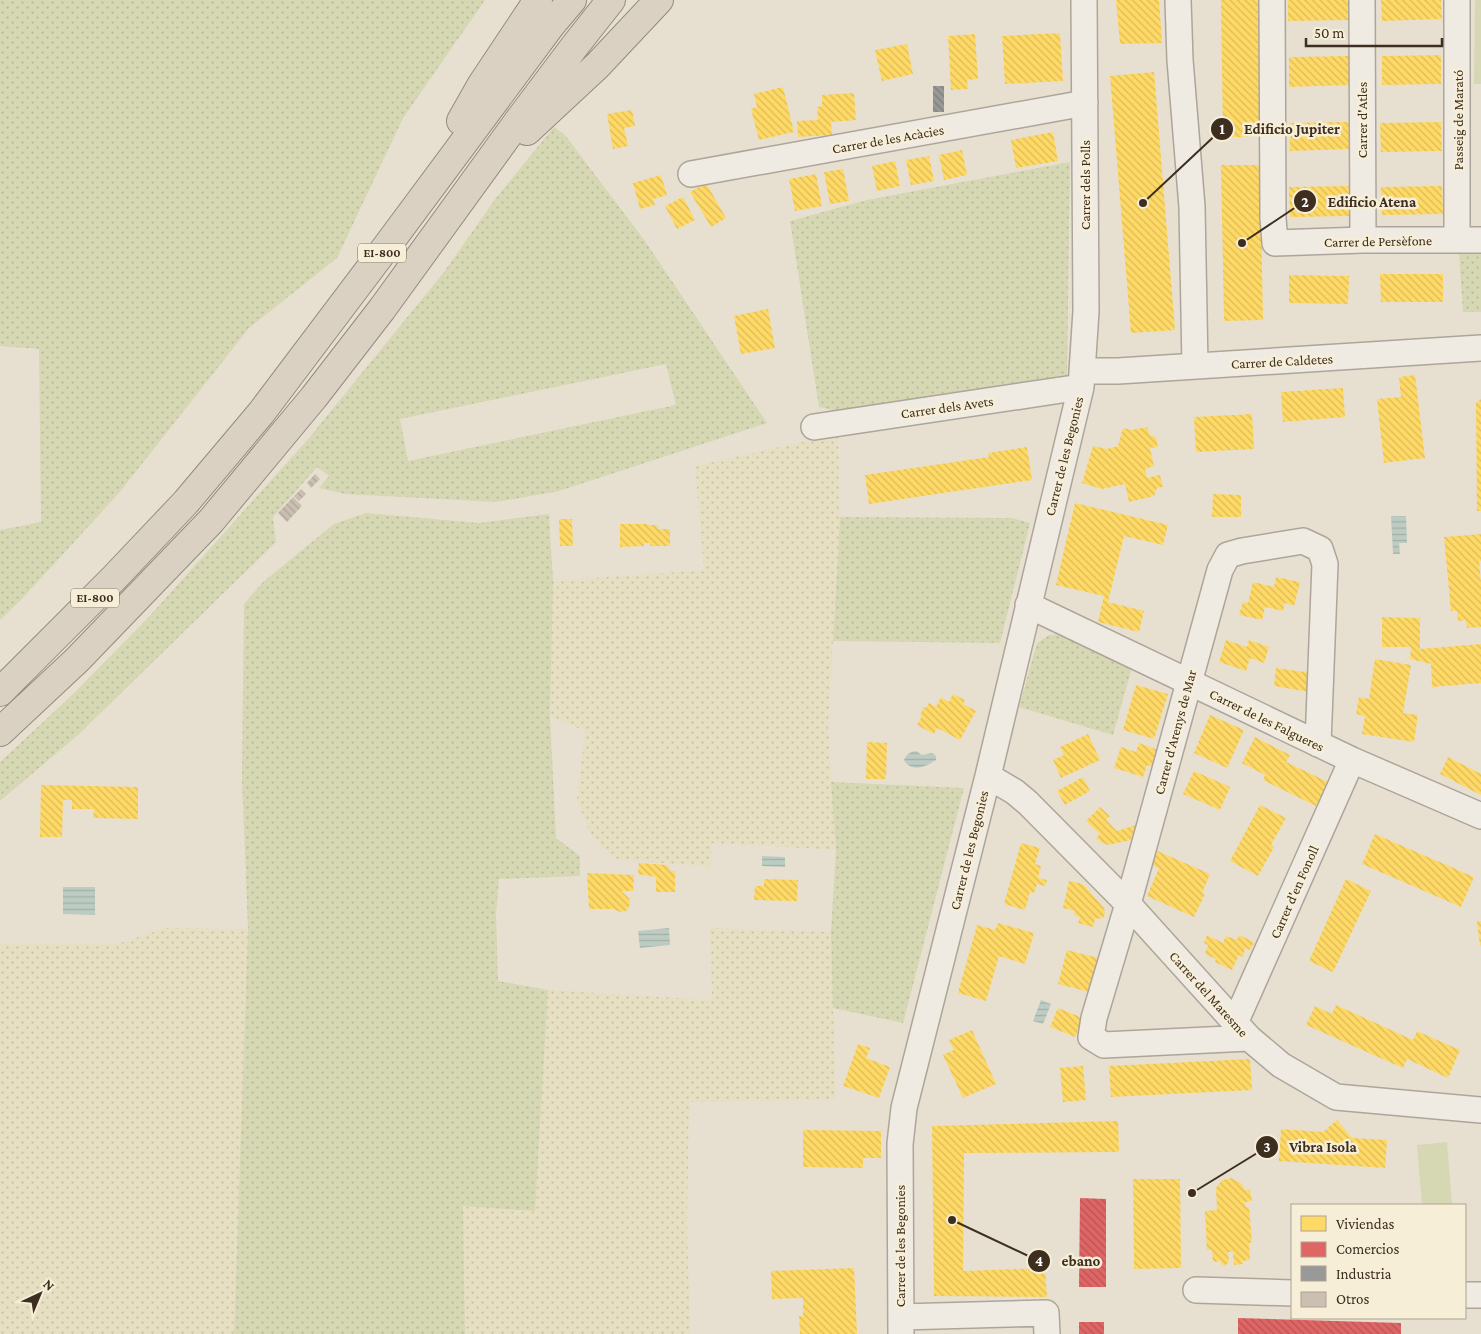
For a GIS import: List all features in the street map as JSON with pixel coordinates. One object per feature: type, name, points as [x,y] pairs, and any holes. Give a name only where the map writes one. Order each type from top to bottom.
[{"type":"highway","points":[[421,201],[448,144],[482,84],[538,0]]},
{"type":"highway","name":"EI-800","points":[[0,692],[114,578],[186,502],[261,413],[572,0]]},
{"type":"highway","name":"EI-800","points":[[0,732],[77,660],[211,521],[331,375],[382,309],[568,54],[612,0]]},
{"type":"highway","points":[[478,177],[597,66],[659,0]]},
{"type":"street","name":"Carrer dels Polls","points":[[1082,379],[1086,311],[1084,0]]},
{"type":"street","points":[[1178,0],[1180,60],[1192,207],[1195,366]]},
{"type":"street","name":"Carrer de Persèfone","points":[[1272,0],[1273,218],[1275,243],[1363,240],[1469,240]]},
{"type":"street","name":"Carrer d'Atles","points":[[1362,0],[1363,240]]},
{"type":"street","name":"Passeig de Marató","points":[[1457,0],[1469,240]]},
{"type":"street","name":"Carrer de les Acàcies","points":[[691,174],[1085,104]]},
{"type":"street","name":"Carrer de Caldetes","points":[[1082,379],[1118,371],[1481,348]]},
{"type":"street","name":"Carrer dels Avets","points":[[814,427],[1082,379]]},
{"type":"street","name":"Carrer de les Begonies","points":[[901,1326],[900,1144],[904,1108],[988,776],[1082,379]]},
{"type":"street","name":"Carrer d'Arenys de Mar","points":[[1242,1031],[1104,1045],[1091,1037],[1094,1018],[1128,904],[1188,682],[1220,570],[1228,555],[1303,541],[1320,549],[1325,564],[1318,744]]},
{"type":"street","name":"Carrer de les Falgueres","points":[[1028,606],[1352,760],[1481,816]]},
{"type":"street","name":"Carrer d'en Fonoll","points":[[1242,1031],[1352,760]]},
{"type":"street","name":"Carrer del Maresme","points":[[988,776],[1015,792],[1028,803],[1128,904],[1242,1031],[1281,1065],[1336,1097],[1481,1110]]},
{"type":"street","points":[[1196,1290],[1291,1293]]},
{"type":"street","points":[[1466,1294],[1481,1295]]},
{"type":"street","points":[[901,1326],[1046,1313],[1047,1334]]},
{"type":"shaded area","points":[[838,434],[840,517],[828,724],[836,850],[712,843],[711,867],[614,859],[590,833],[577,800],[585,731],[550,716],[553,581],[704,570],[695,466]]},
{"type":"shaded area","points":[[1391,516],[1406,516],[1407,543],[1399,543],[1400,554],[1393,554]]},
{"type":"shaded area","points":[[916,751],[922,755],[932,753],[936,756],[936,760],[923,767],[915,768],[904,760],[906,756]]},
{"type":"shaded area","points":[[762,856],[785,857],[785,867],[762,866]]},
{"type":"shaded area","points":[[63,887],[95,887],[95,915],[63,914]]},
{"type":"shaded area","points":[[165,928],[248,929],[234,1334],[0,1334],[0,944],[117,944]]},
{"type":"shaded area","points":[[669,928],[670,945],[640,948],[638,931]]},
{"type":"shaded area","points":[[710,928],[831,932],[836,1100],[689,1102],[687,1223],[690,1334],[465,1334],[463,1206],[535,1210],[548,990],[712,1000]]},
{"type":"shaded area","points":[[1041,1000],[1051,1004],[1043,1024],[1033,1021]]},
{"type":"green space","points":[[0,0],[485,0],[403,118],[337,258],[249,328],[119,493],[20,601],[0,620],[0,530],[41,522],[39,349],[0,346]]},
{"type":"green space","points":[[1475,0],[1481,0],[1481,84],[1474,84]]},
{"type":"green space","points":[[554,127],[565,135],[645,241],[767,423],[559,491],[496,502],[346,494],[319,488],[329,476],[317,467],[273,517],[276,542],[79,734],[0,801],[0,762],[71,696],[148,618],[309,438],[444,272],[496,198]],"holes":[[[666,364],[676,405],[408,461],[400,419]]]},
{"type":"green space","points":[[1070,162],[1067,375],[838,411],[819,407],[790,221],[867,200]]},
{"type":"green space","points":[[1459,254],[1481,254],[1481,312],[1463,312]]},
{"type":"green space","points":[[366,513],[479,523],[549,514],[553,581],[550,716],[556,838],[580,856],[580,876],[499,879],[496,914],[498,981],[548,990],[535,1211],[463,1206],[465,1334],[234,1334],[248,929],[242,779],[244,604],[263,582],[334,524]]},
{"type":"green space","points":[[840,517],[1012,518],[1030,523],[1000,643],[833,641]]},
{"type":"green space","points":[[1063,634],[1132,667],[1113,735],[1019,707],[1037,643],[1049,635]]},
{"type":"green space","points":[[831,782],[964,788],[903,1023],[833,1008],[831,932],[836,850]]},
{"type":"green space","points":[[1447,1142],[1452,1204],[1422,1204],[1417,1145]]},
{"type":"building: Viviendas","points":[[1116,0],[1159,0],[1162,43],[1120,44]]},
{"type":"building: Viviendas","points":[[1221,0],[1258,0],[1260,132],[1250,132],[1250,137],[1223,137]]},
{"type":"building: Viviendas","points":[[1288,0],[1350,0],[1350,20],[1288,21]]},
{"type":"building: Viviendas","points":[[1381,0],[1441,0],[1442,19],[1382,21]]},
{"type":"building: Viviendas","points":[[1060,33],[1063,81],[1005,84],[1002,36]]},
{"type":"building: Viviendas","points":[[975,34],[978,79],[967,80],[968,89],[951,90],[948,36]]},
{"type":"building: Viviendas","points":[[907,44],[913,74],[882,81],[875,50]]},
{"type":"building: Viviendas","points":[[1441,55],[1441,84],[1382,85],[1382,56]]},
{"type":"building: Viviendas","points":[[1349,56],[1349,85],[1289,87],[1289,57]]},
{"type":"building: Viviendas","points":[[1154,72],[1175,330],[1131,333],[1110,76]]},
{"type":"building: Viviendas","points":[[783,87],[794,132],[759,140],[751,109],[757,107],[754,94]]},
{"type":"building: Viviendas","points":[[854,93],[856,120],[831,122],[832,135],[798,137],[797,121],[818,120],[817,107],[822,106],[822,95]]},
{"type":"building: Viviendas","points":[[632,110],[635,126],[624,128],[628,146],[613,149],[607,114]]},
{"type":"building: Viviendas","points":[[1349,122],[1350,149],[1290,151],[1289,123]]},
{"type":"building: Viviendas","points":[[1441,122],[1442,151],[1381,152],[1380,123]]},
{"type":"building: Viviendas","points":[[1053,132],[1058,161],[1016,168],[1011,140]]},
{"type":"building: Viviendas","points":[[962,150],[967,175],[944,180],[939,155]]},
{"type":"building: Viviendas","points":[[929,156],[934,181],[911,185],[906,160]]},
{"type":"building: Viviendas","points":[[895,161],[900,186],[877,191],[872,166]]},
{"type":"building: Viviendas","points":[[1221,165],[1260,165],[1263,320],[1224,321]]},
{"type":"building: Viviendas","points":[[843,169],[849,201],[830,204],[824,172]]},
{"type":"building: Viviendas","points":[[816,174],[822,206],[795,211],[789,179]]},
{"type":"building: Viviendas","points":[[661,175],[667,195],[653,199],[655,205],[640,209],[633,183]]},
{"type":"building: Viviendas","points":[[706,183],[726,218],[711,227],[690,192]]},
{"type":"building: Viviendas","points":[[1350,186],[1351,216],[1290,217],[1289,187]]},
{"type":"building: Viviendas","points":[[1442,186],[1443,214],[1382,215],[1381,187]]},
{"type":"building: Viviendas","points":[[683,197],[695,220],[677,229],[665,206]]},
{"type":"building: Viviendas","points":[[1380,274],[1443,274],[1443,302],[1381,302]]},
{"type":"building: Viviendas","points":[[1289,275],[1349,276],[1348,304],[1289,303]]},
{"type":"building: Viviendas","points":[[768,309],[775,348],[741,354],[734,316]]},
{"type":"building: Viviendas","points":[[1415,375],[1425,458],[1384,463],[1377,399],[1401,397],[1399,377]]},
{"type":"building: Viviendas","points":[[1343,388],[1345,417],[1283,422],[1281,392]]},
{"type":"building: Viviendas","points":[[1481,399],[1481,511],[1477,511],[1476,403]]},
{"type":"building: Viviendas","points":[[1252,414],[1254,449],[1196,452],[1194,417]]},
{"type":"building: Viviendas","points":[[1147,427],[1150,435],[1156,437],[1158,447],[1150,448],[1154,466],[1145,469],[1147,478],[1160,475],[1163,487],[1157,488],[1154,496],[1129,502],[1125,484],[1102,489],[1082,483],[1093,446],[1107,449],[1118,446],[1123,428],[1132,430]]},
{"type":"building: Viviendas","points":[[1027,447],[1032,480],[869,504],[865,475],[989,457],[988,453]]},
{"type":"building: Viviendas","points":[[1213,494],[1241,495],[1241,517],[1212,517]]},
{"type":"building: Viviendas","points":[[1075,503],[1168,525],[1163,545],[1124,536],[1108,602],[1144,611],[1139,632],[1098,622],[1104,596],[1056,585]]},
{"type":"building: Viviendas","points":[[559,519],[572,519],[573,546],[560,546]]},
{"type":"building: Viviendas","points":[[620,524],[658,525],[658,529],[670,529],[670,546],[650,546],[650,543],[644,543],[644,546],[620,547]]},
{"type":"building: Viviendas","points":[[1481,534],[1481,561],[1479,561],[1481,627],[1467,628],[1466,620],[1458,621],[1457,611],[1451,611],[1444,537]]},
{"type":"building: Viviendas","points":[[1276,577],[1300,582],[1294,606],[1285,603],[1283,611],[1265,607],[1262,620],[1239,615],[1243,602],[1248,603],[1253,582],[1274,587]]},
{"type":"building: Viviendas","points":[[1382,617],[1420,618],[1420,649],[1481,644],[1481,683],[1432,687],[1431,664],[1410,659],[1411,647],[1382,647]]},
{"type":"building: Viviendas","points":[[1226,640],[1247,647],[1249,640],[1269,647],[1264,663],[1250,658],[1246,671],[1219,662]]},
{"type":"building: Viviendas","points":[[1375,659],[1411,665],[1403,713],[1418,715],[1414,742],[1362,734],[1365,716],[1356,714],[1359,697],[1369,699]]},
{"type":"building: Viviendas","points":[[1276,668],[1312,673],[1309,692],[1274,686]]},
{"type":"building: Viviendas","points":[[1136,685],[1168,694],[1154,739],[1123,730]]},
{"type":"building: Viviendas","points":[[953,694],[965,700],[963,704],[976,711],[960,740],[937,728],[934,734],[917,725],[924,707],[926,708],[929,703],[936,707],[941,697],[949,702]]},
{"type":"building: Viviendas","points":[[1210,715],[1244,730],[1227,768],[1194,753]]},
{"type":"building: Viviendas","points":[[1088,734],[1100,760],[1061,778],[1053,760],[1064,755],[1060,747]]},
{"type":"building: Viviendas","points":[[1255,737],[1290,755],[1286,762],[1328,782],[1316,806],[1263,780],[1265,775],[1242,763]]},
{"type":"building: Viviendas","points":[[867,742],[887,743],[886,779],[866,779]]},
{"type":"building: Viviendas","points":[[1139,743],[1163,752],[1157,768],[1147,765],[1143,777],[1114,768],[1121,747],[1136,752]]},
{"type":"building: Viviendas","points":[[1448,757],[1481,774],[1481,795],[1440,774]]},
{"type":"building: Viviendas","points":[[1194,771],[1230,787],[1220,810],[1183,794]]},
{"type":"building: Viviendas","points":[[1083,777],[1090,791],[1065,805],[1057,791]]},
{"type":"building: Viviendas","points":[[41,785],[138,787],[138,819],[93,818],[94,809],[72,809],[72,800],[63,800],[62,837],[40,837]]},
{"type":"building: Viviendas","points":[[1260,805],[1286,818],[1271,845],[1274,847],[1258,876],[1230,861]]},
{"type":"building: Viviendas","points":[[1100,807],[1110,816],[1106,820],[1117,831],[1136,825],[1131,840],[1108,845],[1096,838],[1100,834],[1086,821]]},
{"type":"building: Viviendas","points":[[1375,834],[1474,877],[1461,907],[1362,864]]},
{"type":"building: Viviendas","points":[[1021,843],[1040,848],[1035,864],[1041,866],[1038,878],[1047,880],[1045,886],[1037,884],[1034,893],[1030,892],[1025,910],[1004,904]]},
{"type":"building: Viviendas","points":[[1153,849],[1210,874],[1202,893],[1205,894],[1194,917],[1147,896],[1159,868],[1147,863]]},
{"type":"building: Viviendas","points":[[639,863],[668,865],[670,871],[675,871],[675,892],[656,892],[656,877],[638,874]]},
{"type":"building: Viviendas","points":[[587,873],[634,875],[633,891],[621,891],[629,898],[630,905],[626,911],[589,909]]},
{"type":"building: Viviendas","points":[[764,879],[798,880],[797,901],[754,900],[755,886],[764,886]]},
{"type":"building: Viviendas","points":[[1346,879],[1371,891],[1333,972],[1309,961]]},
{"type":"building: Viviendas","points":[[1069,881],[1083,884],[1104,908],[1103,918],[1095,919],[1093,927],[1078,923],[1080,917],[1074,915],[1075,911],[1063,908]]},
{"type":"building: Viviendas","points":[[1477,921],[1481,921],[1481,946],[1480,946]]},
{"type":"building: Viviendas","points":[[998,923],[1034,933],[1025,964],[999,956],[986,1001],[958,993],[977,925],[995,930]]},
{"type":"building: Viviendas","points":[[1207,935],[1223,943],[1226,936],[1237,940],[1239,935],[1254,942],[1250,950],[1245,948],[1243,957],[1239,955],[1232,970],[1215,962],[1216,959],[1205,954],[1208,945],[1204,943]]},
{"type":"building: Viviendas","points":[[1067,950],[1098,958],[1089,992],[1058,984]]},
{"type":"building: Viviendas","points":[[1336,1005],[1413,1040],[1417,1031],[1460,1050],[1448,1078],[1407,1059],[1403,1068],[1306,1025],[1315,1006],[1332,1014]]},
{"type":"building: Viviendas","points":[[1058,1008],[1083,1018],[1075,1037],[1050,1027]]},
{"type":"building: Viviendas","points":[[972,1030],[996,1084],[963,1098],[943,1055],[954,1050],[949,1040]]},
{"type":"building: Viviendas","points":[[858,1044],[870,1048],[866,1058],[890,1067],[879,1098],[843,1086]]},
{"type":"building: Viviendas","points":[[1250,1059],[1252,1090],[1111,1097],[1109,1066]]},
{"type":"building: Viviendas","points":[[1083,1066],[1086,1100],[1063,1102],[1060,1068]]},
{"type":"building: Viviendas","points":[[1337,1120],[1352,1138],[1387,1140],[1385,1168],[1279,1161],[1281,1129],[1323,1132]]},
{"type":"building: Viviendas","points":[[1118,1121],[1119,1152],[964,1153],[963,1271],[1045,1268],[1047,1297],[934,1296],[932,1126]]},
{"type":"building: Viviendas","points":[[803,1130],[881,1131],[881,1158],[863,1158],[863,1168],[803,1167]]},
{"type":"building: Viviendas","points":[[1231,1178],[1241,1183],[1245,1190],[1250,1190],[1252,1201],[1245,1202],[1246,1207],[1249,1207],[1252,1242],[1249,1243],[1250,1260],[1242,1261],[1243,1264],[1234,1265],[1233,1252],[1228,1252],[1229,1262],[1225,1266],[1220,1261],[1213,1262],[1212,1250],[1207,1250],[1205,1211],[1217,1210],[1216,1188],[1222,1180]]},
{"type":"building: Viviendas","points":[[1133,1179],[1180,1179],[1181,1268],[1134,1269]]},
{"type":"building: Viviendas","points":[[854,1268],[857,1334],[800,1334],[799,1316],[803,1316],[803,1298],[772,1299],[771,1271]]},
{"type":"building: Comercios","points":[[1080,1198],[1106,1199],[1106,1287],[1079,1287]]},
{"type":"building: Comercios","points":[[1238,1318],[1401,1323],[1401,1334],[1238,1334]]},
{"type":"building: Comercios","points":[[1079,1322],[1104,1322],[1104,1334],[1079,1334]]},
{"type":"building: Industria","points":[[933,86],[944,86],[944,112],[933,112]]},
{"type":"building: Otros","points":[[315,474],[320,479],[311,488],[307,483]]},
{"type":"building: Otros","points":[[301,489],[306,494],[299,501],[294,496]]},
{"type":"building: Otros","points":[[293,497],[302,506],[287,522],[278,513]]},
{"type":"place","name":"Edificio Jupiter","points":[[1143,203]]},
{"type":"place","name":"Edificio Atena","points":[[1242,243]]},
{"type":"place","name":"Vibra Isola","points":[[1192,1193]]},
{"type":"place","name":"ebano","points":[[952,1220]]}]
